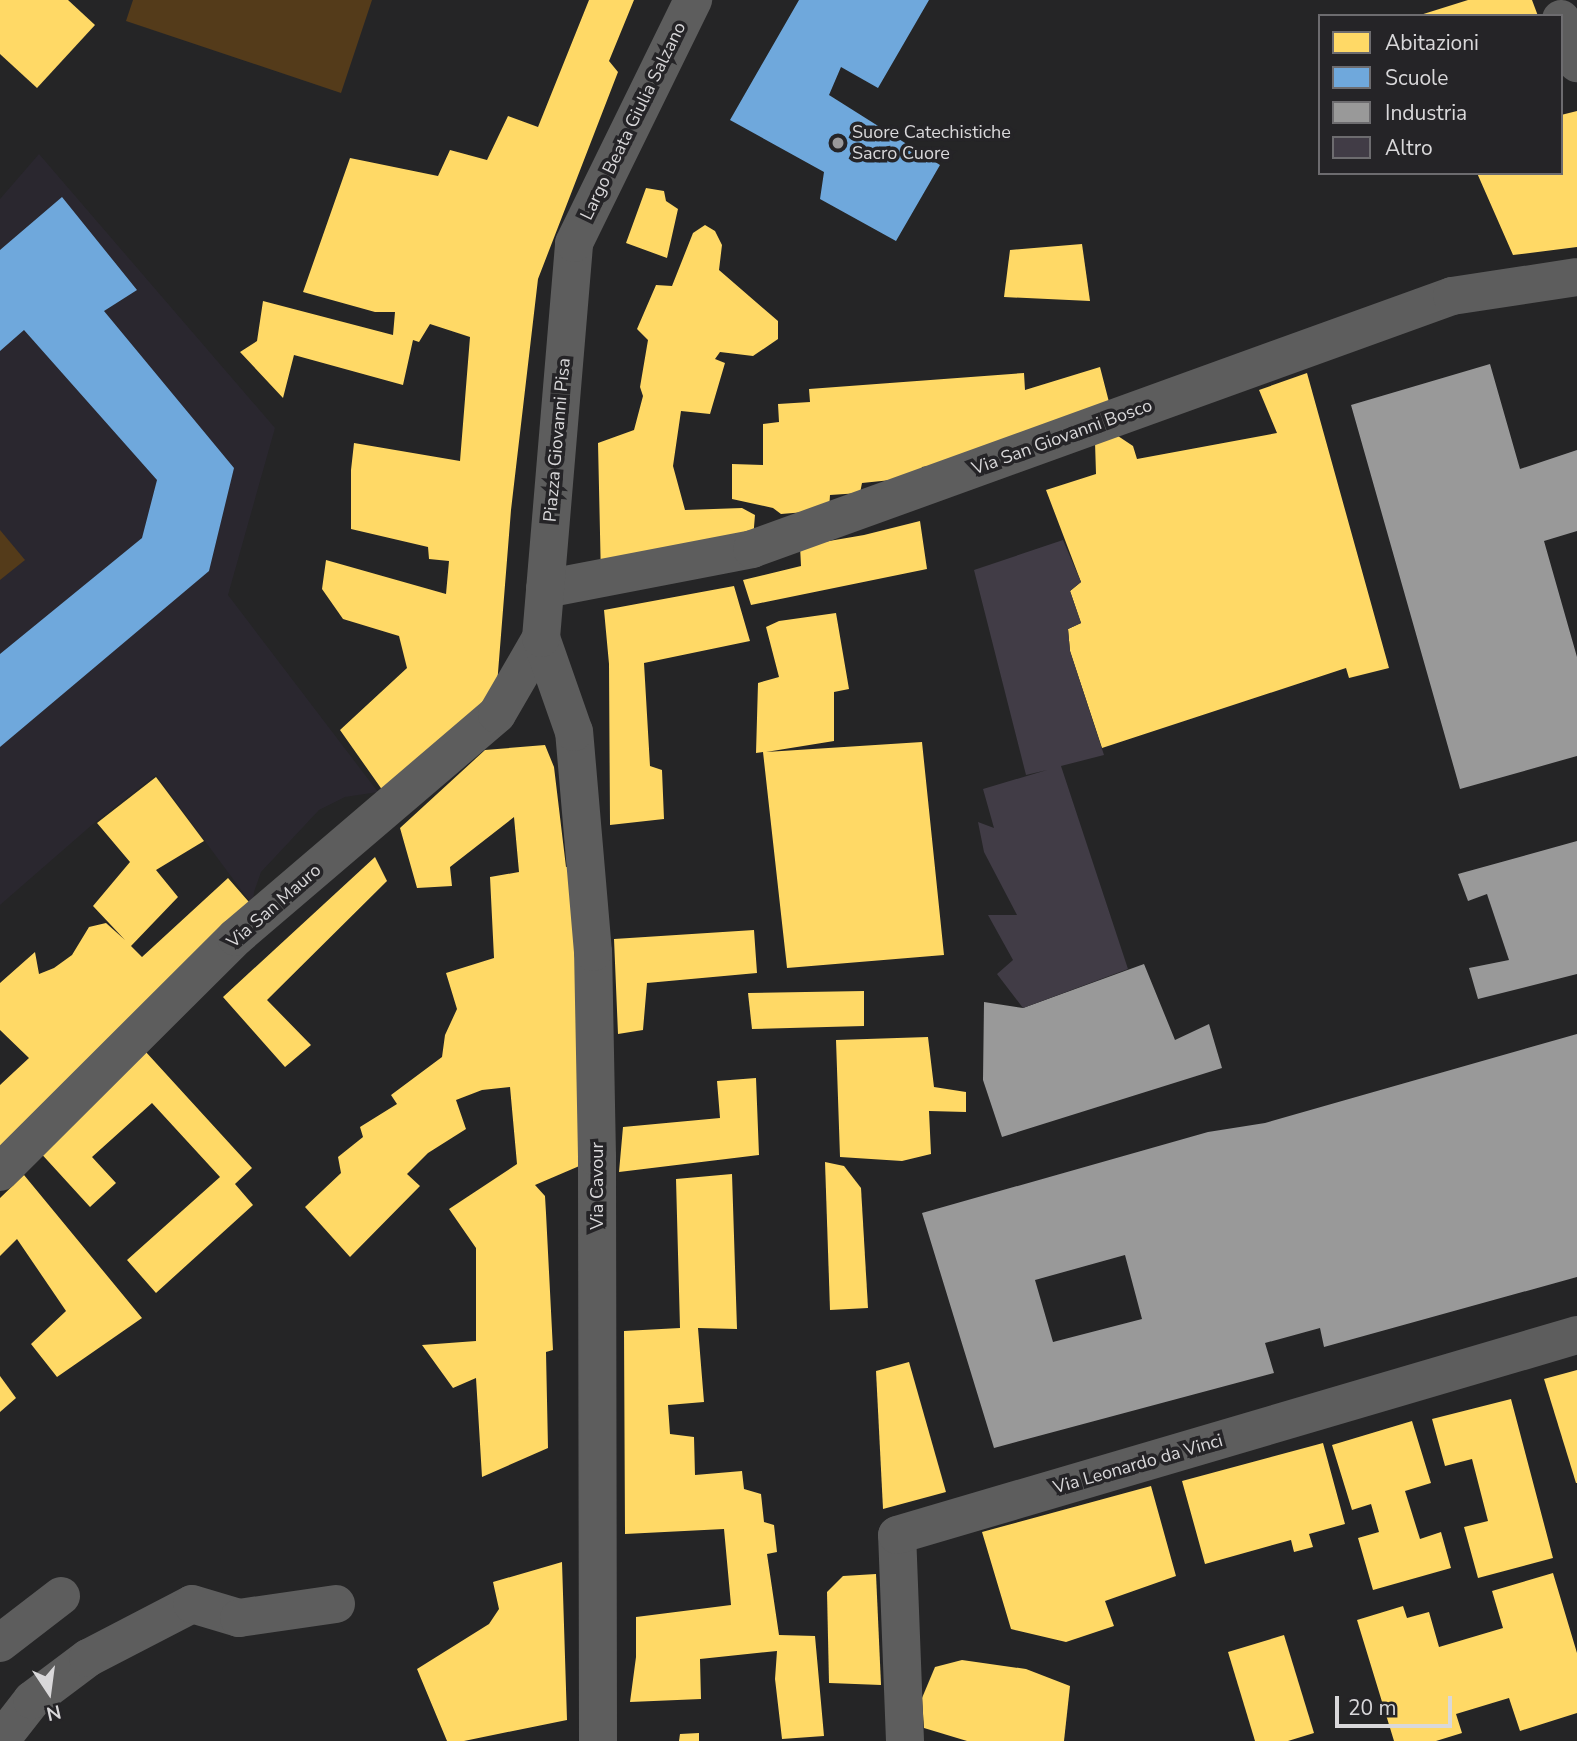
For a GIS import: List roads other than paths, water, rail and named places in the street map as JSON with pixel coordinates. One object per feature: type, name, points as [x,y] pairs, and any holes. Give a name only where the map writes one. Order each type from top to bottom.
[{"type":"street","name":"Largo Beata Giulia Salzano","points":[[573,243],[693,0]]},
{"type":"street","points":[[1563,23],[1577,63]]},
{"type":"street","name":"Piazza Giovanni Pisa","points":[[541,638],[573,243]]},
{"type":"street","name":"Via San Giovanni Bosco","points":[[545,589],[752,549],[1452,296],[1577,277]]},
{"type":"street","name":"Via San Mauro","points":[[0,1172],[236,937],[497,713],[541,638]]},
{"type":"street","name":"Via Cavour","points":[[541,638],[574,732],[593,952],[597,1157],[598,1741]]},
{"type":"street","name":"Via Leonardo da Vinci","points":[[905,1741],[897,1535],[1577,1335]]},
{"type":"street","points":[[0,1643],[61,1596]]},
{"type":"street","points":[[0,1741],[32,1700],[88,1658],[192,1604],[239,1618],[336,1604]]},
{"type":"place","name":"Suore Catechistiche Sacro Cuore","points":[[838,143]]}]
